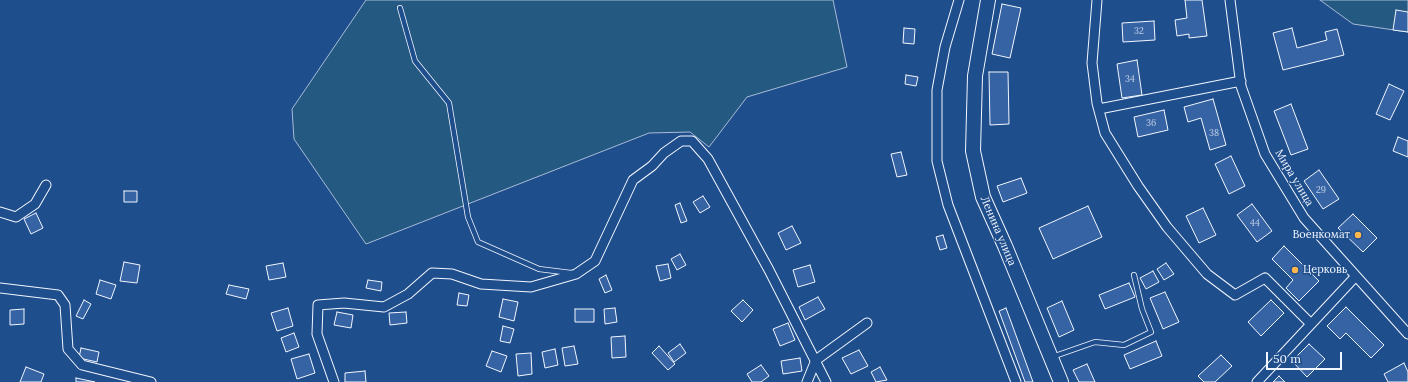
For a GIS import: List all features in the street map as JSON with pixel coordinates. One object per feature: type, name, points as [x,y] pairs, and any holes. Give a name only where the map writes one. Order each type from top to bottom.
[{"type":"main road","name":"Ленина улица","points":[[988,0],[975,76],[973,151],[983,197],[1005,246],[1061,382]]},
{"type":"street","points":[[959,0],[945,47],[937,90],[937,161],[948,205],[1016,382]]},
{"type":"street","points":[[1097,0],[1092,62],[1099,109],[1106,133],[1138,186],[1167,227],[1207,274],[1235,295],[1265,278],[1311,324]]},
{"type":"street","name":"Мира улица","points":[[1230,0],[1241,82],[1265,154],[1304,218],[1408,334]]},
{"type":"street","points":[[1099,109],[1241,82]]},
{"type":"street","points":[[334,382],[317,334],[318,305],[344,303],[384,307],[408,294],[432,273],[452,274],[481,284],[531,287],[576,274],[595,261],[633,180],[652,166],[664,153],[681,141],[692,141],[708,159],[769,270],[826,382]]},
{"type":"street","points":[[0,212],[16,217],[35,204],[46,185]]},
{"type":"street","points":[[1257,382],[1356,276]]},
{"type":"street","points":[[0,288],[58,295],[65,305],[68,348],[82,365],[151,382]]},
{"type":"street","points":[[807,382],[816,360],[867,323]]},
{"type":"lane","points":[[400,8],[415,61],[449,103],[468,217],[478,242],[540,269],[576,274]]},
{"type":"lane","points":[[1051,357],[1095,342],[1124,345],[1151,332],[1142,308],[1134,275]]},
{"type":"shaded area","points":[[366,0],[833,0],[847,67],[747,97],[709,147],[690,132],[649,133],[366,244],[294,139],[292,109]]},
{"type":"shaded area","points":[[1320,0],[1408,0],[1408,32],[1353,24]]},
{"type":"building","points":[[1185,0],[1202,0],[1207,36],[1189,38],[1189,34],[1177,36],[1175,20],[1187,18]]},
{"type":"building","points":[[1002,4],[1021,8],[1010,58],[992,54]]},
{"type":"building","points":[[1396,10],[1408,12],[1408,32],[1393,30]]},
{"type":"building","points":[[1154,21],[1155,40],[1123,42],[1122,23]]},
{"type":"building","points":[[904,28],[915,29],[914,44],[903,43]]},
{"type":"building","points":[[1292,28],[1297,48],[1327,40],[1325,32],[1337,29],[1344,55],[1283,70],[1273,33]]},
{"type":"building","points":[[1137,60],[1142,95],[1122,98],[1117,64]]},
{"type":"building","points":[[989,72],[1008,72],[1009,124],[990,125]]},
{"type":"building","points":[[906,75],[918,77],[916,86],[905,84]]},
{"type":"building","points":[[1389,84],[1404,91],[1390,120],[1376,114]]},
{"type":"building","points":[[1213,99],[1226,145],[1210,150],[1201,118],[1188,122],[1184,107]]},
{"type":"building","points":[[1291,104],[1308,149],[1291,155],[1274,111]]},
{"type":"building","points":[[1164,110],[1168,130],[1138,137],[1134,117]]},
{"type":"building","points":[[1398,137],[1408,141],[1408,157],[1393,151]]},
{"type":"building","points":[[901,152],[907,175],[897,177],[891,154]]},
{"type":"building","points":[[1231,156],[1245,186],[1229,194],[1215,164]]},
{"type":"building","points":[[1319,170],[1339,199],[1323,209],[1304,181]]},
{"type":"building","points":[[1021,178],[1027,193],[1003,202],[997,186]]},
{"type":"building","points":[[124,191],[137,191],[137,202],[124,202]]},
{"type":"building","points":[[703,196],[710,207],[700,213],[693,202]]},
{"type":"building","points":[[680,203],[687,221],[681,223],[675,205]]},
{"type":"building","points":[[1252,204],[1272,231],[1257,242],[1237,215]]},
{"type":"building","points":[[1088,206],[1102,237],[1053,259],[1039,228]]},
{"type":"building","points":[[1203,208],[1216,235],[1199,243],[1186,216]]},
{"type":"building","points":[[36,213],[43,228],[31,234],[24,219]]},
{"type":"building","points":[[1353,214],[1377,238],[1363,252],[1338,228]]},
{"type":"building","points":[[792,226],[801,243],[786,250],[778,233]]},
{"type":"building","points":[[943,235],[947,248],[940,250],[936,237]]},
{"type":"building","name":"Церковь","points":[[1284,246],[1319,281],[1299,301],[1286,288],[1293,280],[1272,259]]},
{"type":"building","points":[[680,254],[686,265],[677,270],[671,259]]},
{"type":"building","points":[[124,262],[140,265],[137,283],[120,281]]},
{"type":"building","points":[[283,263],[286,277],[269,280],[266,266]]},
{"type":"building","points":[[1166,263],[1174,274],[1164,280],[1157,269]]},
{"type":"building","points":[[668,264],[671,278],[660,281],[656,266]]},
{"type":"building","points":[[810,265],[815,282],[798,287],[793,270]]},
{"type":"building","points":[[1153,271],[1159,282],[1146,289],[1140,278]]},
{"type":"building","points":[[606,275],[612,290],[605,293],[599,279]]},
{"type":"building","points":[[100,280],[116,285],[111,299],[96,294]]},
{"type":"building","points":[[368,280],[382,282],[381,291],[366,288]]},
{"type":"building","points":[[1129,283],[1135,297],[1105,309],[1099,295]]},
{"type":"building","points":[[229,285],[249,289],[246,299],[226,294]]},
{"type":"building","points":[[1165,292],[1179,322],[1163,329],[1150,298]]},
{"type":"building","points":[[459,293],[469,295],[467,306],[457,305]]},
{"type":"building","points":[[818,297],[825,309],[805,320],[799,307]]},
{"type":"building","points":[[503,299],[518,302],[514,321],[499,317]]},
{"type":"building","points":[[84,300],[91,304],[83,319],[76,316]]},
{"type":"building","points":[[743,300],[753,310],[742,322],[731,311]]},
{"type":"building","points":[[1271,300],[1284,313],[1261,336],[1248,322]]},
{"type":"building","points":[[1062,301],[1074,330],[1059,337],[1047,308]]},
{"type":"building","points":[[1346,307],[1384,345],[1371,358],[1346,333],[1340,339],[1327,326]]},
{"type":"building","points":[[288,308],[293,326],[277,331],[271,313]]},
{"type":"building","points":[[615,308],[617,322],[605,324],[604,309]]},
{"type":"building","points":[[1006,308],[1033,382],[1025,382],[999,311]]},
{"type":"building","points":[[24,309],[24,324],[10,325],[10,310]]},
{"type":"building","points":[[575,309],[594,309],[594,322],[575,322]]},
{"type":"building","points":[[337,312],[353,315],[351,328],[334,325]]},
{"type":"building","points":[[406,312],[407,323],[390,325],[389,313]]},
{"type":"building","points":[[788,323],[795,340],[780,346],[773,329]]},
{"type":"building","points":[[503,326],[514,329],[510,343],[500,341]]},
{"type":"building","points":[[294,333],[299,347],[286,352],[281,338]]},
{"type":"building","points":[[625,336],[626,357],[612,358],[611,337]]},
{"type":"building","points":[[1156,341],[1162,356],[1130,369],[1124,355]]},
{"type":"building","points":[[680,344],[686,353],[674,362],[668,353]]},
{"type":"building","points":[[1309,344],[1325,359],[1307,377],[1292,361]]},
{"type":"building","points":[[574,346],[578,364],[565,366],[562,348]]},
{"type":"building","points":[[659,346],[675,364],[668,370],[652,353]]},
{"type":"building","points":[[81,348],[99,352],[97,362],[79,358]]},
{"type":"building","points":[[555,349],[558,365],[545,368],[542,352]]},
{"type":"building","points":[[859,350],[868,366],[851,374],[842,358]]},
{"type":"building","points":[[492,351],[507,356],[501,372],[486,366]]},
{"type":"building","points":[[531,353],[532,374],[518,376],[516,354]]},
{"type":"building","points":[[309,354],[315,373],[297,379],[291,359]]},
{"type":"building","points":[[1221,355],[1232,366],[1215,382],[1204,382],[1198,376]]},
{"type":"building","points":[[800,358],[802,371],[783,374],[781,361]]},
{"type":"building","points":[[1404,363],[1408,372],[1408,382],[1388,382],[1384,374]]},
{"type":"building","points":[[1087,364],[1095,382],[1079,382],[1073,370]]},
{"type":"building","points":[[761,365],[769,376],[761,382],[752,382],[747,374]]},
{"type":"building","points":[[26,367],[44,374],[41,382],[20,382]]},
{"type":"building","points":[[880,367],[887,380],[876,382],[871,372]]},
{"type":"building","points":[[365,371],[366,382],[345,382],[345,373]]},
{"type":"building","points":[[1279,376],[1285,382],[1273,382]]},
{"type":"building","points":[[76,378],[95,382],[76,382]]},
{"type":"place","name":"Военкомат","points":[[1358,235]]},
{"type":"place","name":"Церковь","points":[[1295,270]]}]
